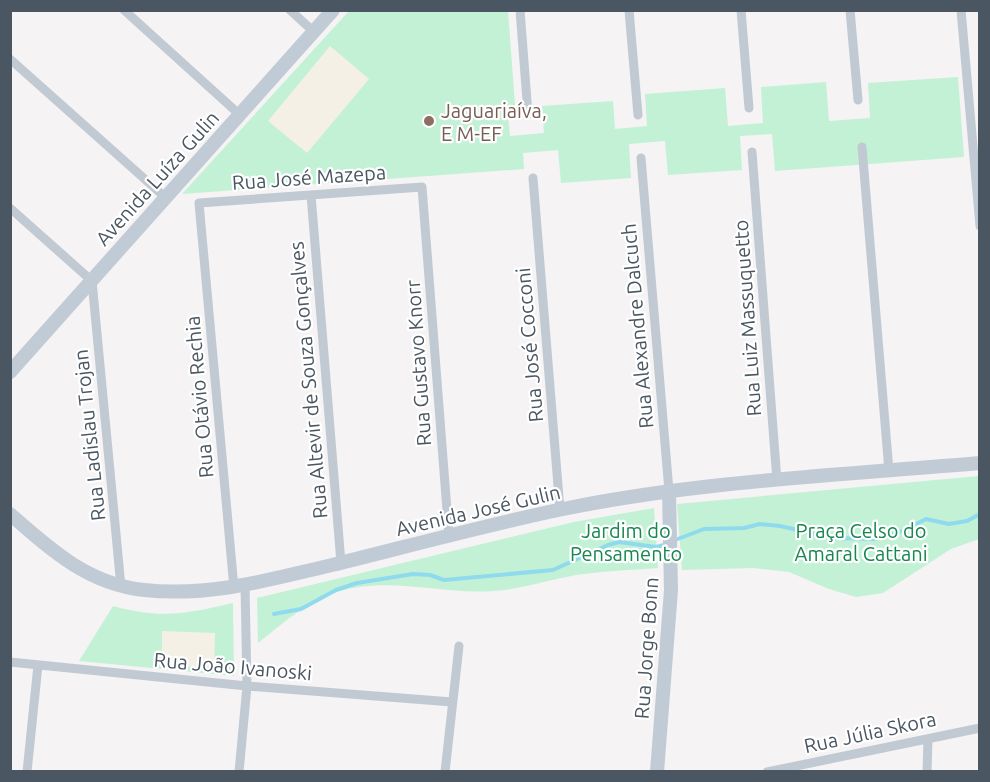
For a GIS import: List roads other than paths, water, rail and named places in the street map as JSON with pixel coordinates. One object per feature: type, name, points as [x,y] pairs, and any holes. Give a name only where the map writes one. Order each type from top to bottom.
[{"type":"street","points":[[124,10],[240,115]]},
{"type":"street","points":[[290,10],[314,32]]},
{"type":"street","name":"Avenida Luíza Gulin","points":[[13,363],[92,281],[333,10]]},
{"type":"street","points":[[520,10],[528,114]]},
{"type":"street","points":[[629,10],[638,115]]},
{"type":"street","points":[[741,10],[749,108]]},
{"type":"street","points":[[850,10],[858,100]]},
{"type":"street","points":[[961,10],[980,226]]},
{"type":"street","points":[[10,59],[166,198]]},
{"type":"street","points":[[862,147],[889,471]]},
{"type":"street","name":"Rua Luiz Massuquetto","points":[[752,152],[777,481]]},
{"type":"street","name":"Rua Alexandre Dalcuch","points":[[641,158],[669,491]]},
{"type":"street","name":"Rua José Cocconi","points":[[533,178],[560,510]]},
{"type":"street","name":"Rua José Mazepa","points":[[199,203],[422,187]]},
{"type":"street","name":"Rua Gustavo Knorr","points":[[422,187],[449,536]]},
{"type":"street","name":"Rua Altevir de Souza Gonçalves","points":[[311,195],[341,563]]},
{"type":"street","name":"Rua Otávio Rechia","points":[[199,203],[240,587],[247,686],[239,771]]},
{"type":"street","points":[[10,208],[92,281]]},
{"type":"street","name":"Rua Ladislau Trojan","points":[[92,281],[121,586]]},
{"type":"street","name":"Avenida José Gulin","points":[[10,514],[47,547],[74,567],[102,581],[121,586],[184,592],[240,587],[560,510],[669,491],[980,463]]},
{"type":"street","name":"Rua Jorge Bonn","points":[[657,771],[671,590],[669,491]]},
{"type":"street","points":[[445,771],[459,646]]},
{"type":"street","name":"Rua João Ivanoski","points":[[10,662],[247,686],[452,702]]},
{"type":"street","points":[[27,771],[38,665]]},
{"type":"street","name":"Rua Júlia Skora","points":[[767,771],[980,728]]},
{"type":"street","points":[[927,771],[928,739]]},
{"type":"waterway","points":[[675,540],[704,529],[744,528],[760,524],[780,526],[833,538],[874,539],[903,531],[926,519],[949,524],[967,521],[980,514]]},
{"type":"waterway","points":[[274,614],[301,609],[336,590],[357,583],[413,574],[430,575],[444,580],[553,570],[619,542],[656,547],[668,544]]},
{"type":"place","name":"Jaguariaíva, E M-EF","points":[[429,121]]},
{"type":"park label","name":"Jardim do Pensamento","points":[[626,542]]},
{"type":"park label","name":"Praça Celso do Amaral Cattani","points":[[861,542]]}]
